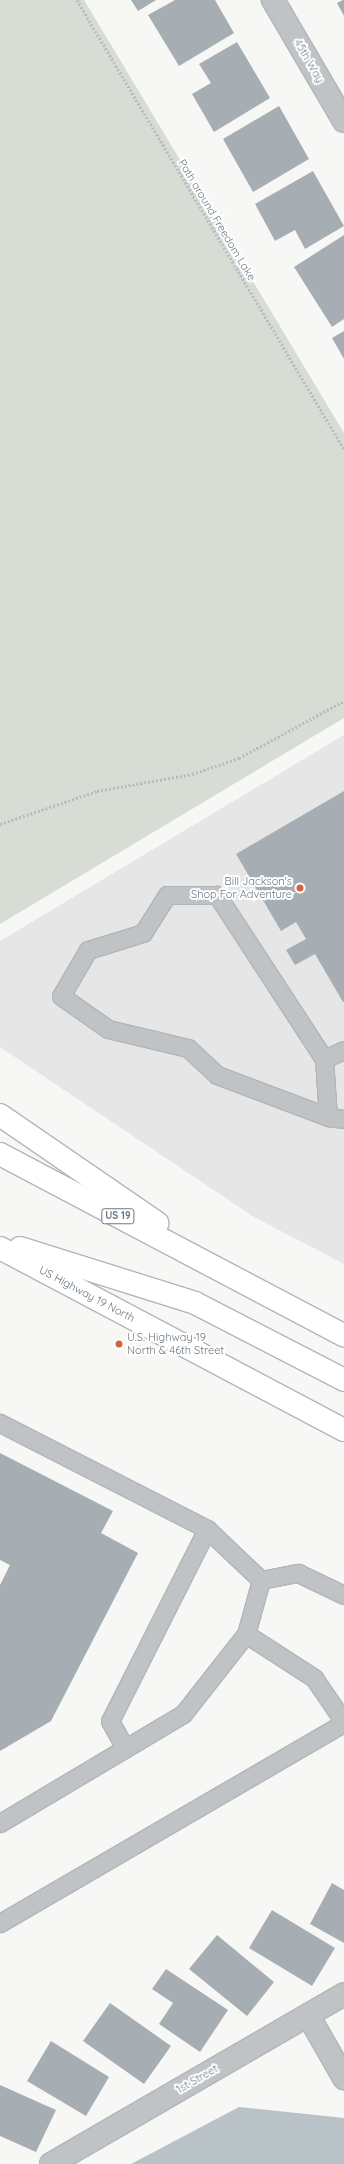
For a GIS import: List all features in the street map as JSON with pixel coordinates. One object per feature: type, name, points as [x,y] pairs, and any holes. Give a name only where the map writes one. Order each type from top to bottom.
[{"type":"highway","points":[[0,1115],[237,1279]]},
{"type":"highway","name":"US 19","points":[[0,1154],[344,1335]]},
{"type":"highway","points":[[0,1241],[195,1303],[344,1380]]},
{"type":"highway","name":"US Highway 19 North","points":[[0,1248],[344,1430]]},
{"type":"street","name":"45th Way","points":[[273,0],[344,121]]},
{"type":"street","name":"1st Street","points":[[51,2164],[344,1994]]},
{"type":"street","points":[[308,2015],[344,2078]]},
{"type":"lane","points":[[167,895],[217,895],[324,1059],[336,1118],[217,1075],[188,1048],[108,1029],[61,996],[88,950],[144,933],[167,895]]},
{"type":"lane","points":[[324,1059],[344,1050]]},
{"type":"lane","points":[[0,1423],[207,1529],[261,1580]]},
{"type":"lane","points":[[125,1748],[110,1721],[207,1529]]},
{"type":"lane","points":[[261,1580],[298,1573],[344,1596]]},
{"type":"lane","points":[[0,1823],[183,1714],[246,1634],[261,1580]]},
{"type":"lane","points":[[0,1923],[344,1723],[314,1678],[246,1634]]},
{"type":"path","name":"Path around Freedom Lake","points":[[77,0],[344,449]]},
{"type":"path","points":[[0,824],[97,791],[192,774],[239,758],[344,701]]},
{"type":"shaded area","points":[[0,0],[84,0],[344,433],[344,718],[0,924]]},
{"type":"shaded area","points":[[344,735],[344,1264],[254,1217],[0,1047],[0,941]]},
{"type":"shaded area","points":[[239,2107],[344,2118],[344,2164],[131,2164]]},
{"type":"building","points":[[131,0],[156,0],[138,11]]},
{"type":"building","points":[[175,0],[215,0],[234,33],[179,66],[148,15]]},
{"type":"building","points":[[344,0],[344,16],[337,3]]},
{"type":"building","points":[[237,42],[270,98],[214,132],[192,94],[211,83],[199,64]]},
{"type":"building","points":[[279,106],[309,159],[253,192],[223,139]]},
{"type":"building","points":[[313,171],[344,226],[305,249],[295,230],[275,241],[255,204]]},
{"type":"building","points":[[344,235],[344,319],[332,327],[294,267]]},
{"type":"building","points":[[344,331],[344,359],[332,338]]},
{"type":"building","name":"Bill Jackson's Shop For Adventure","points":[[344,791],[343,1002],[315,954],[295,965],[286,950],[306,939],[296,922],[281,931],[236,854]]},
{"type":"building","points":[[0,1453],[113,1511],[101,1533],[138,1553],[51,1721],[0,1751],[0,1585],[10,1565],[0,1560]]},
{"type":"building","points":[[332,1883],[344,1890],[344,1943],[310,1924]]},
{"type":"building","points":[[272,1910],[335,1948],[312,1986],[249,1948]]},
{"type":"building","points":[[217,1935],[274,1982],[247,2016],[189,1969]]},
{"type":"building","points":[[166,1969],[228,2010],[200,2052],[159,2024],[173,2003],[152,1989]]},
{"type":"building","points":[[110,2003],[171,2046],[144,2084],[83,2041]]},
{"type":"building","points":[[51,2041],[109,2077],[86,2116],[27,2081]]},
{"type":"building","points":[[0,2085],[56,2110],[36,2152],[0,2136]]},
{"type":"place","name":"Bill Jackson's Shop For Adventure","points":[[300,888]]},
{"type":"place","name":"U.S. Highway 19 North & 46th Street","points":[[119,1344]]}]
